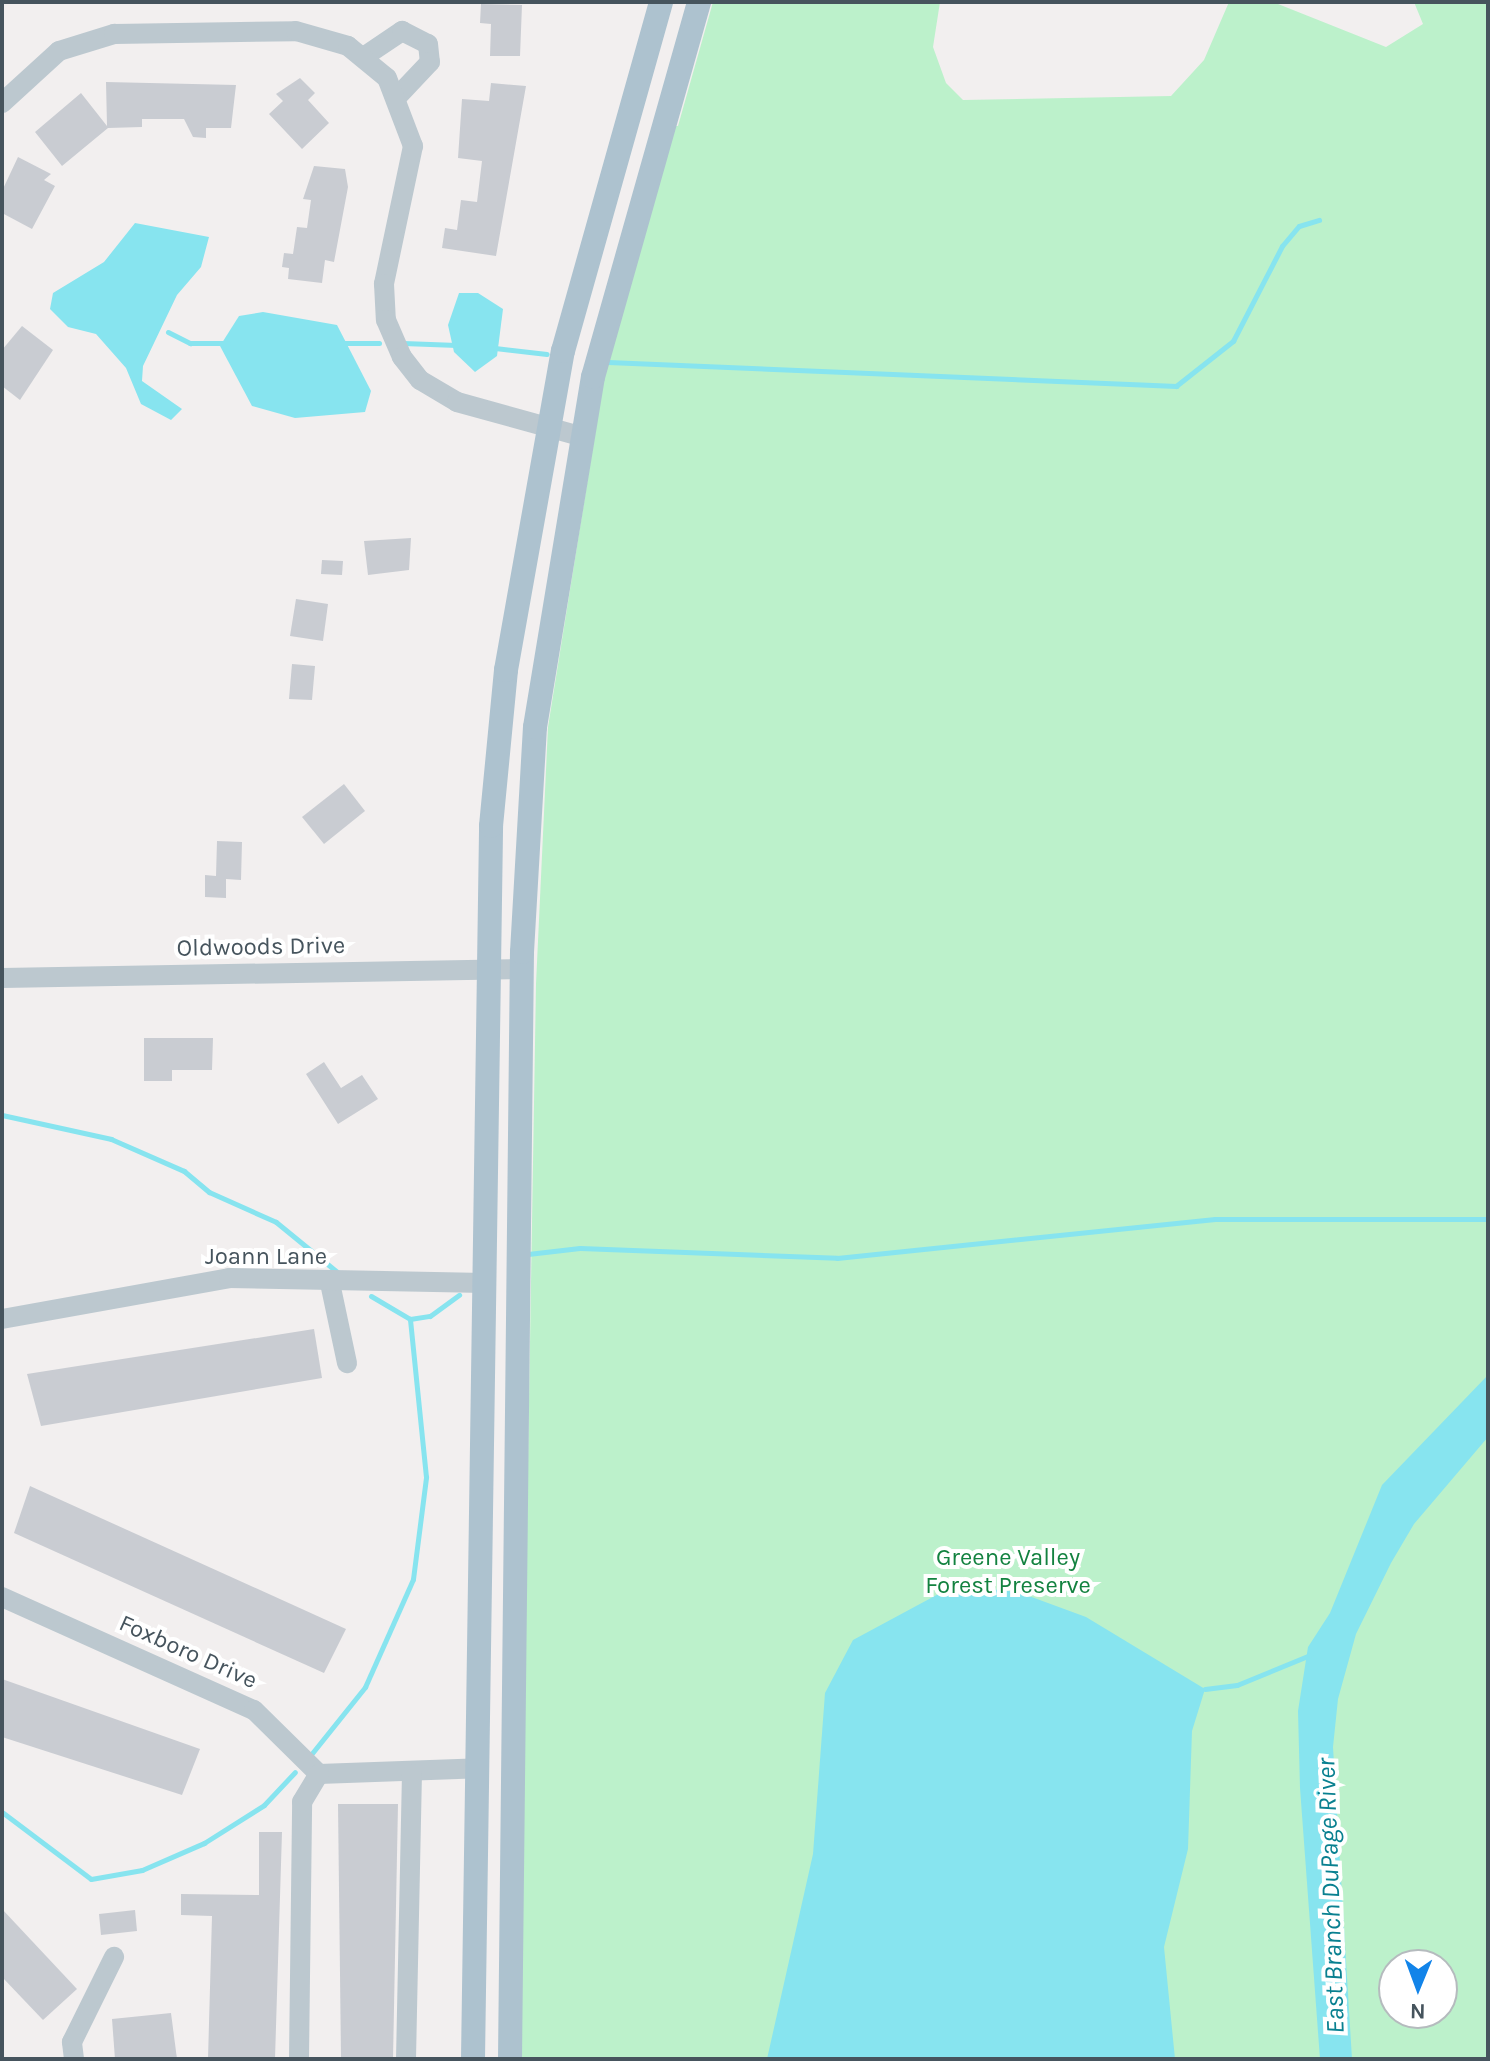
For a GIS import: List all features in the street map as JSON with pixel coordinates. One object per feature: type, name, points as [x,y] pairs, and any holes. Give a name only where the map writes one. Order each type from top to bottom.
[{"type":"main road","points":[[473,2059],[491,826],[506,670],[549,428],[619,150],[661,2]]},
{"type":"main road","points":[[510,2059],[522,969],[535,727],[580,436],[699,2]]},
{"type":"street","points":[[2,103],[59,51],[114,34],[296,31],[365,56],[398,96],[413,161],[384,284],[396,346],[420,380],[444,396],[580,436]]},
{"type":"street","points":[[365,56],[402,31],[428,44],[430,62],[398,96]]},
{"type":"street","name":"Oldwoods Drive","points":[[2,978],[522,969]]},
{"type":"street","name":"Joann Lane","points":[[2,1319],[229,1278],[330,1283],[485,1283]]},
{"type":"street","points":[[330,1283],[347,1363]]},
{"type":"street","name":"Foxboro Drive","points":[[2,1597],[254,1710],[319,1774]]},
{"type":"street","points":[[299,2059],[302,1802],[319,1774],[412,1774],[479,1768]]},
{"type":"street","points":[[406,2059],[412,1774]]},
{"type":"street","points":[[74,2059],[72,2042],[114,1957]]},
{"type":"green space","name":"Greene Valley Forest Preserve","points":[[713,2],[940,2],[933,47],[946,83],[963,100],[1171,96],[1204,60],[1229,2],[1273,2],[1386,47],[1423,24],[1414,2],[1488,2],[1488,2059],[518,2059],[536,984],[548,727],[603,384],[670,126],[678,126]]},
{"type":"water","points":[[135,223],[209,237],[201,267],[177,295],[143,366],[142,381],[182,409],[171,420],[141,404],[126,368],[96,334],[68,327],[50,309],[53,293],[104,262]]},
{"type":"water","points":[[459,293],[478,293],[503,309],[497,356],[475,372],[454,352],[448,325]]},
{"type":"water","points":[[263,312],[337,325],[371,391],[365,412],[295,418],[252,406],[220,346],[239,316]]},
{"type":"water","name":"East Branch DuPage River","points":[[1488,1375],[1488,1437],[1414,1524],[1391,1563],[1356,1634],[1338,1699],[1333,1747],[1352,2059],[1320,2059],[1300,1788],[1298,1711],[1308,1647],[1330,1613],[1382,1485]]},
{"type":"water","points":[[981,1588],[1018,1592],[1086,1617],[1205,1689],[1192,1731],[1188,1849],[1164,1947],[1175,2059],[767,2059],[813,1854],[825,1693],[853,1640],[944,1591]]},
{"type":"building","points":[[481,4],[522,5],[520,56],[490,56],[491,24],[480,23]]},
{"type":"building","points":[[300,78],[315,93],[308,100],[329,123],[302,149],[269,114],[283,101],[276,94]]},
{"type":"building","points":[[106,82],[236,85],[231,128],[206,128],[206,138],[193,137],[184,119],[142,119],[142,127],[108,128],[62,166],[35,132],[81,93],[107,126]]},
{"type":"building","points":[[491,83],[526,86],[496,256],[442,248],[445,228],[457,230],[461,200],[477,202],[482,161],[458,158],[462,99],[489,101]]},
{"type":"building","points":[[18,157],[51,174],[44,180],[55,186],[32,229],[2,213],[2,191]]},
{"type":"building","points":[[314,166],[345,169],[348,187],[334,262],[325,260],[322,283],[288,279],[289,268],[282,267],[284,253],[293,254],[297,227],[307,228],[311,200],[303,199]]},
{"type":"building","points":[[22,326],[53,350],[20,400],[2,386],[2,350]]},
{"type":"building","points":[[411,538],[409,570],[368,575],[364,541]]},
{"type":"building","points":[[322,560],[343,561],[342,575],[321,574]]},
{"type":"building","points":[[296,599],[328,604],[323,641],[290,636]]},
{"type":"building","points":[[292,664],[315,666],[312,700],[289,699]]},
{"type":"building","points":[[344,784],[365,811],[324,844],[302,817]]},
{"type":"building","points":[[217,841],[242,842],[241,880],[226,879],[226,898],[205,897],[205,875],[216,876]]},
{"type":"building","points":[[144,1038],[213,1038],[212,1070],[172,1070],[172,1081],[144,1081]]},
{"type":"building","points":[[324,1062],[341,1088],[362,1075],[378,1099],[338,1124],[306,1074]]},
{"type":"building","points":[[314,1329],[322,1378],[41,1426],[27,1374]]},
{"type":"building","points":[[30,1486],[346,1629],[324,1673],[14,1533]]},
{"type":"building","points":[[2,1679],[200,1749],[182,1795],[2,1737]]},
{"type":"building","points":[[338,1804],[398,1804],[393,2059],[341,2059]]},
{"type":"building","points":[[259,1832],[282,1832],[275,2059],[208,2059],[212,1916],[181,1915],[181,1894],[259,1895]]},
{"type":"building","points":[[2,1909],[77,1989],[43,2020],[2,1977]]},
{"type":"building","points":[[135,1910],[137,1931],[101,1935],[99,1914]]},
{"type":"building","points":[[171,2013],[177,2059],[115,2059],[112,2019]]},
{"type":"waterway","points":[[608,362],[1176,386],[1233,341],[1282,246],[1299,226],[1319,220]]},
{"type":"waterway","points":[[168,332],[190,343],[228,343]]},
{"type":"waterway","points":[[342,343],[379,343]]},
{"type":"waterway","points":[[403,343],[457,345]]},
{"type":"waterway","points":[[495,348],[547,354]]},
{"type":"waterway","points":[[2,1115],[111,1139],[184,1171],[209,1192],[276,1222],[337,1272]]},
{"type":"waterway","points":[[528,1254],[580,1248],[837,1258],[1215,1219],[1488,1219]]},
{"type":"waterway","points":[[371,1296],[410,1319],[430,1316],[459,1295]]},
{"type":"waterway","points":[[309,1757],[365,1687],[413,1579],[426,1477],[410,1319]]},
{"type":"waterway","points":[[1205,1689],[1237,1685],[1310,1655]]},
{"type":"waterway","points":[[2,1812],[91,1879],[142,1870],[204,1843],[264,1805],[295,1772]]}]
